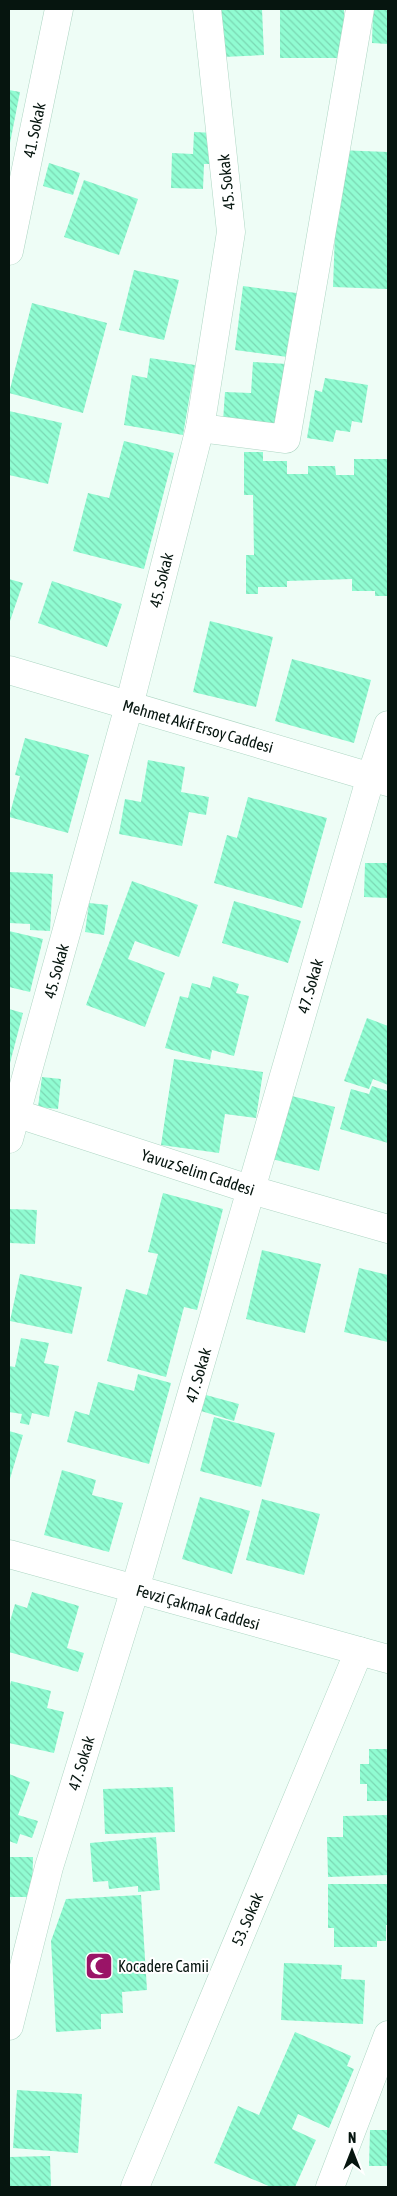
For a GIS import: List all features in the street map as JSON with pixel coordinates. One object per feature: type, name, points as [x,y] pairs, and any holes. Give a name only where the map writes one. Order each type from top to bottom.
[{"type":"street","name":"41. Sokak","points":[[9,251],[59,9]]},
{"type":"street","name":"45. Sokak","points":[[9,1139],[13,1112],[129,706],[200,428],[231,232],[207,9]]},
{"type":"street","points":[[200,428],[286,439],[360,9]]},
{"type":"street","name":"Mehmet Akif Ersoy Caddesi","points":[[9,670],[380,779]]},
{"type":"street","name":"47. Sokak","points":[[9,2026],[50,1867],[135,1589],[252,1190],[380,779],[388,725]]},
{"type":"street","name":"Yavuz Selim Caddesi","points":[[13,1112],[252,1190],[388,1229]]},
{"type":"street","name":"Fevzi Çakmak Caddesi","points":[[9,1554],[388,1660]]},
{"type":"street","name":"53. Sokak","points":[[135,2187],[359,1651]]},
{"type":"street","points":[[330,2187],[388,2035]]},
{"type":"building","points":[[220,9],[262,9],[264,55],[223,57]]},
{"type":"building","points":[[280,9],[344,9],[344,58],[280,58]]},
{"type":"building","points":[[373,9],[388,9],[388,44],[372,43]]},
{"type":"building","points":[[9,90],[20,92],[10,143],[9,143]]},
{"type":"building","points":[[194,132],[215,133],[214,164],[204,164],[203,189],[171,188],[172,153],[193,154]]},
{"type":"building","points":[[338,150],[388,152],[387,289],[333,287]]},
{"type":"building","points":[[49,163],[80,173],[73,195],[43,186]]},
{"type":"building","points":[[84,180],[138,199],[119,255],[64,237]]},
{"type":"building","points":[[134,270],[179,280],[164,340],[119,330]]},
{"type":"building","points":[[243,286],[304,294],[295,358],[235,350]]},
{"type":"building","points":[[32,303],[107,323],[83,413],[9,393]]},
{"type":"building","points":[[150,358],[195,365],[183,435],[124,425],[132,375],[147,378]]},
{"type":"building","points":[[253,362],[287,364],[283,425],[223,421],[225,392],[251,393]]},
{"type":"building","points":[[325,378],[368,385],[362,423],[352,421],[350,432],[336,430],[333,442],[307,438],[315,390],[322,392]]},
{"type":"building","points":[[9,411],[62,423],[48,484],[9,475]]},
{"type":"building","points":[[124,441],[174,453],[144,569],[73,551],[88,493],[109,498]]},
{"type":"building","points":[[244,452],[263,452],[263,461],[287,461],[287,474],[308,474],[308,466],[335,466],[336,475],[354,475],[354,459],[388,459],[388,596],[375,596],[375,591],[352,591],[352,579],[287,581],[287,587],[258,587],[258,594],[246,594],[246,555],[254,555],[253,495],[244,495]]},
{"type":"building","points":[[9,579],[23,583],[9,624]]},
{"type":"building","points":[[52,581],[122,604],[107,647],[38,623]]},
{"type":"building","points":[[210,621],[273,637],[256,707],[193,692]]},
{"type":"building","points":[[292,659],[371,680],[354,743],[275,721]]},
{"type":"building","points":[[25,738],[89,755],[68,833],[9,817],[20,776],[15,775]]},
{"type":"building","points":[[148,760],[185,767],[181,792],[209,797],[206,815],[189,812],[182,846],[119,834],[125,799],[141,802]]},
{"type":"building","points":[[248,797],[327,818],[302,908],[214,883],[227,835],[237,838]]},
{"type":"building","points":[[365,863],[388,863],[388,898],[364,897]]},
{"type":"building","points":[[9,872],[53,874],[50,931],[30,930],[30,924],[9,923]]},
{"type":"building","points":[[132,881],[198,905],[179,957],[135,941],[128,959],[165,973],[145,1027],[86,1005]]},
{"type":"building","points":[[234,901],[301,921],[288,963],[222,943]]},
{"type":"building","points":[[89,903],[108,905],[104,935],[85,932]]},
{"type":"building","points":[[9,931],[43,939],[30,992],[9,987]]},
{"type":"building","points":[[213,976],[239,984],[236,993],[249,996],[234,1056],[212,1050],[210,1060],[165,1048],[180,996],[188,998],[192,983],[210,988]]},
{"type":"building","points":[[9,1009],[23,1013],[9,1067]]},
{"type":"building","points":[[367,1018],[388,1026],[388,1085],[373,1079],[369,1089],[344,1081]]},
{"type":"building","points":[[174,1059],[263,1072],[256,1118],[225,1114],[219,1153],[161,1145]]},
{"type":"building","points":[[42,1077],[61,1079],[58,1109],[38,1107]]},
{"type":"building","points":[[372,1086],[388,1091],[388,1143],[340,1129],[351,1089],[369,1094]]},
{"type":"building","points":[[288,1095],[335,1107],[319,1171],[272,1159]]},
{"type":"building","points":[[163,1193],[223,1209],[197,1310],[184,1307],[166,1377],[107,1361],[126,1289],[147,1295],[158,1254],[148,1252]]},
{"type":"building","points":[[9,1209],[37,1210],[35,1244],[9,1243]]},
{"type":"building","points":[[262,1250],[321,1264],[305,1333],[246,1319]]},
{"type":"building","points":[[359,1268],[388,1275],[388,1342],[344,1332]]},
{"type":"building","points":[[20,1274],[82,1287],[72,1334],[10,1321]]},
{"type":"building","points":[[21,1338],[49,1343],[44,1363],[59,1366],[49,1417],[32,1413],[29,1425],[20,1423],[22,1414],[9,1412],[9,1366],[15,1367]]},
{"type":"building","points":[[138,1374],[171,1383],[149,1464],[67,1442],[75,1411],[89,1415],[98,1382],[134,1391]]},
{"type":"building","points":[[206,1395],[239,1404],[234,1421],[201,1411]]},
{"type":"building","points":[[214,1417],[275,1433],[261,1487],[200,1471]]},
{"type":"building","points":[[9,1431],[23,1435],[9,1482]]},
{"type":"building","points":[[62,1470],[96,1480],[92,1495],[123,1503],[109,1552],[44,1535]]},
{"type":"building","points":[[200,1497],[250,1511],[232,1574],[182,1559]]},
{"type":"building","points":[[262,1499],[320,1514],[304,1575],[246,1560]]},
{"type":"building","points":[[32,1592],[79,1606],[67,1648],[84,1653],[78,1672],[9,1652],[9,1625],[15,1604],[27,1608]]},
{"type":"building","points":[[11,1681],[51,1691],[47,1708],[64,1712],[54,1753],[9,1743],[9,1690]]},
{"type":"building","points":[[369,1749],[388,1749],[388,1801],[367,1801],[367,1784],[360,1784],[360,1764],[369,1764]]},
{"type":"building","points":[[9,1774],[30,1782],[18,1815],[38,1821],[32,1838],[20,1834],[17,1844],[9,1841]]},
{"type":"building","points":[[173,1787],[175,1832],[105,1834],[103,1789]]},
{"type":"building","points":[[388,1815],[388,1875],[328,1877],[327,1837],[343,1837],[343,1816]]},
{"type":"building","points":[[156,1837],[160,1890],[138,1892],[138,1886],[109,1889],[108,1881],[93,1882],[90,1843]]},
{"type":"building","points":[[9,1857],[33,1857],[32,1897],[9,1897]]},
{"type":"building","points":[[328,1884],[388,1884],[386,1941],[377,1941],[377,1947],[334,1947],[334,1928],[328,1928]]},
{"type":"building","name":"Kocadere Camii","points":[[141,1895],[147,1990],[122,1992],[123,2013],[101,2014],[101,2029],[56,2032],[51,1941],[66,1899]]},
{"type":"building","points":[[284,1963],[342,1965],[341,1979],[365,1980],[363,2024],[281,2020]]},
{"type":"building","points":[[295,2032],[351,2056],[347,2066],[354,2069],[329,2128],[298,2114],[292,2129],[316,2140],[295,2187],[271,2187],[214,2163],[238,2106],[259,2115]]},
{"type":"building","points":[[17,2090],[82,2094],[78,2153],[13,2148]]},
{"type":"building","points":[[370,2130],[388,2130],[388,2166],[369,2166]]},
{"type":"building","points":[[50,2156],[51,2187],[9,2187],[9,2157]]},
{"type":"place","name":"Kocadere Camii","points":[[99,1966]]}]
